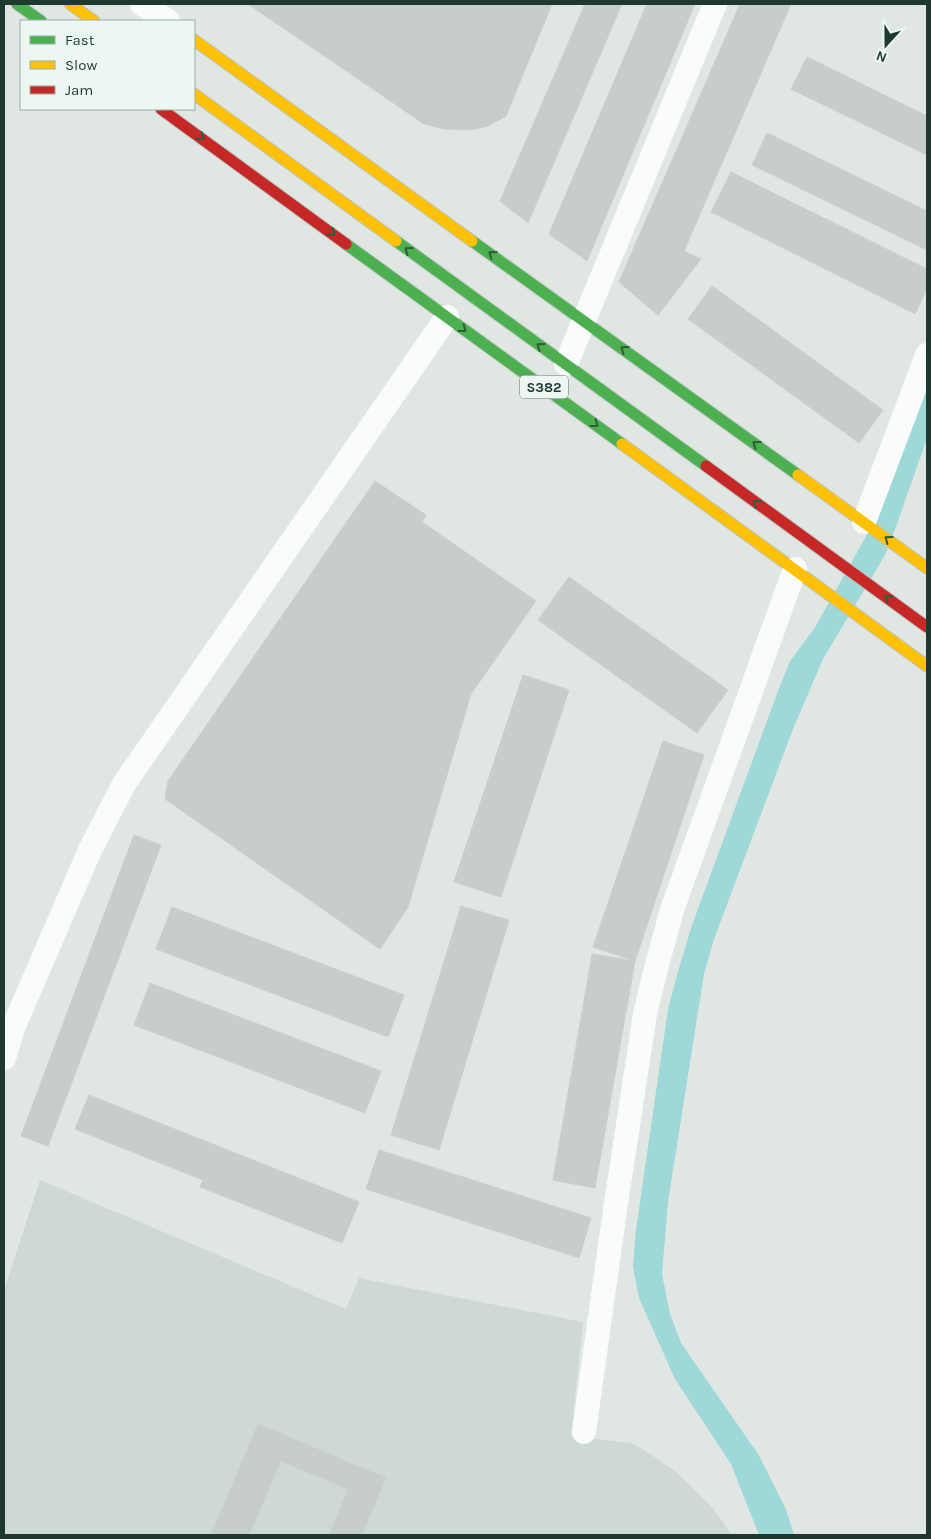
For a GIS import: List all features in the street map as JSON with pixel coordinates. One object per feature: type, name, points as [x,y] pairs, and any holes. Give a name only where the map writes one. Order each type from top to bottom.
[{"type":"main road","points":[[17,4],[40,20]]},
{"type":"main road","points":[[70,4],[93,20]]},
{"type":"main road","points":[[195,41],[927,568]]},
{"type":"main road","name":"S382","points":[[195,95],[927,627]]},
{"type":"main road","name":"S382","points":[[162,110],[927,666]]},
{"type":"street","points":[[142,4],[166,20]]},
{"type":"street","points":[[566,364],[715,4]]},
{"type":"street","points":[[4,1058],[17,1020],[90,850],[124,784],[447,316]]},
{"type":"street","points":[[864,522],[927,355]]},
{"type":"street","points":[[584,1432],[645,1014],[655,972],[672,910],[795,569]]},
{"type":"shaded area","points":[[40,1180],[346,1309],[359,1278],[583,1322],[571,1436],[631,1443],[646,1451],[676,1472],[712,1507],[732,1535],[4,1535],[4,1290]]},
{"type":"water","points":[[927,378],[927,438],[898,521],[885,555],[823,659],[793,729],[714,939],[704,974],[668,1202],[662,1274],[670,1314],[681,1343],[758,1454],[786,1509],[794,1535],[759,1535],[731,1464],[675,1379],[639,1298],[633,1267],[636,1230],[668,1009],[691,928],[790,661],[814,629],[878,515]]},
{"type":"building","points":[[248,4],[552,4],[506,116],[488,126],[471,130],[444,129],[424,124]]},
{"type":"building","points":[[585,4],[622,4],[528,223],[500,201]]},
{"type":"building","points":[[647,4],[695,4],[587,261],[549,234]]},
{"type":"building","points":[[740,4],[791,4],[684,251],[701,259],[658,315],[619,282]]},
{"type":"building","points":[[807,57],[927,116],[927,155],[791,89]]},
{"type":"building","points":[[767,133],[927,211],[927,250],[752,165]]},
{"type":"building","points":[[731,172],[927,269],[927,289],[915,314],[711,212]]},
{"type":"building","points":[[712,286],[883,410],[859,443],[688,319]]},
{"type":"building","points":[[375,481],[426,515],[422,522],[536,601],[471,694],[408,907],[380,949],[165,799],[168,781]]},
{"type":"building","points":[[569,577],[728,690],[697,733],[538,620]]},
{"type":"building","points":[[523,675],[569,690],[501,897],[454,882]]},
{"type":"building","points":[[663,741],[704,755],[635,961],[593,947]]},
{"type":"building","points":[[134,835],[161,845],[48,1146],[21,1136]]},
{"type":"building","points":[[461,906],[509,920],[439,1150],[391,1135]]},
{"type":"building","points":[[172,907],[404,995],[388,1037],[156,949]]},
{"type":"building","points":[[592,954],[635,961],[595,1188],[553,1180]]},
{"type":"building","points":[[150,983],[381,1071],[365,1113],[134,1025]]},
{"type":"building","points":[[89,1095],[359,1202],[342,1243],[200,1187],[203,1180],[75,1129]]},
{"type":"building","points":[[379,1150],[591,1218],[579,1258],[366,1189]]},
{"type":"building","points":[[258,1424],[386,1478],[362,1535],[329,1535],[348,1489],[281,1461],[249,1535],[211,1535]]},
{"type":"traffic: fast","points":[[17,4],[40,20]]},
{"type":"traffic: fast","points":[[396,241],[706,466]]},
{"type":"traffic: fast","points":[[472,241],[798,475]]},
{"type":"traffic: fast","points":[[346,244],[622,444]]},
{"type":"traffic: slow","points":[[70,4],[93,20]]},
{"type":"traffic: slow","points":[[195,41],[472,241]]},
{"type":"traffic: slow","points":[[195,95],[396,241]]},
{"type":"traffic: slow","points":[[622,444],[927,666]]},
{"type":"traffic: slow","points":[[798,475],[927,568]]},
{"type":"traffic: jam","points":[[162,110],[346,244]]},
{"type":"traffic: jam","points":[[706,466],[927,627]]}]
